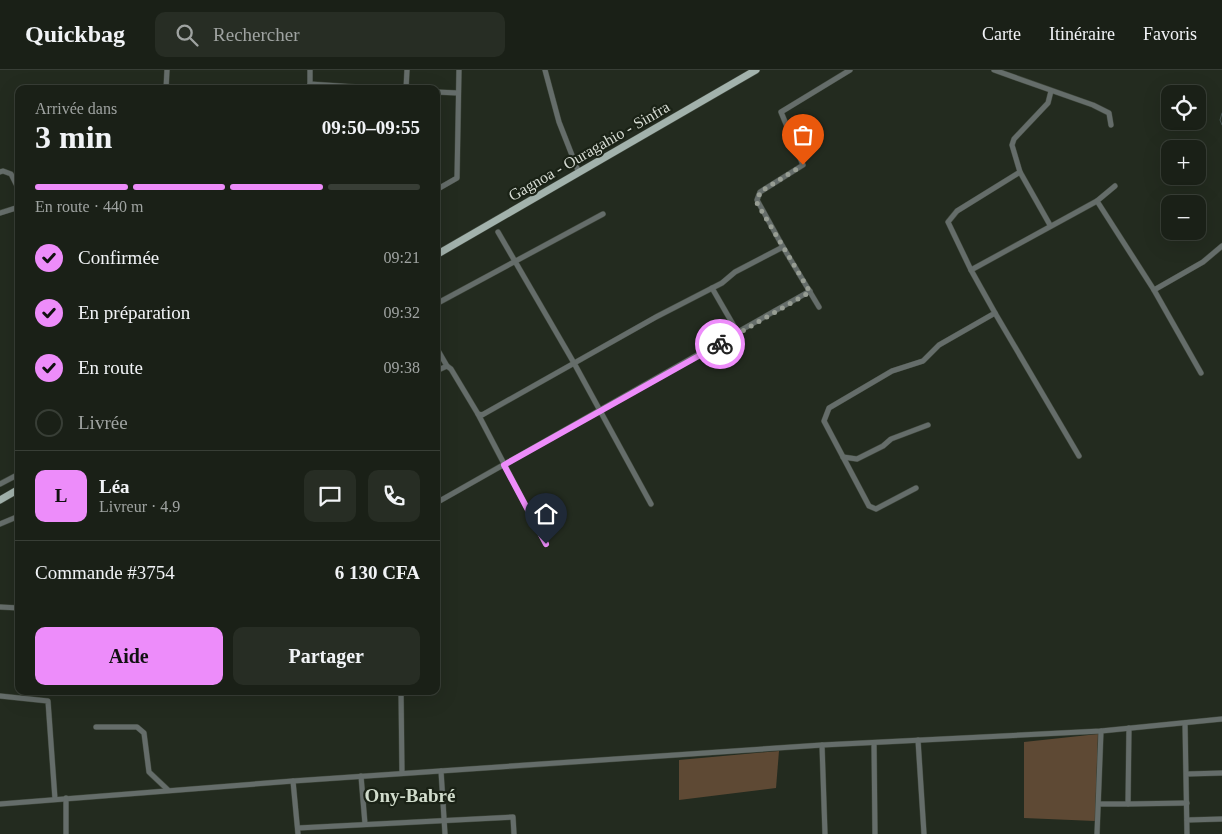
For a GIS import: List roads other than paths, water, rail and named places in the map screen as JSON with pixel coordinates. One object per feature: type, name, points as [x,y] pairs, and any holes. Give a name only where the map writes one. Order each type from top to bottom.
[{"type":"main road","name":"Gagnoa - Ouragahio - Sinfra","points":[[440,253],[756,70]]},
{"type":"main road","points":[[0,500],[15,491]]},
{"type":"street","points":[[166,70],[166,85]]},
{"type":"street","points":[[310,70],[310,85]]},
{"type":"street","points":[[406,85],[407,70]]},
{"type":"street","points":[[440,188],[457,178],[459,70]]},
{"type":"street","points":[[545,70],[559,122],[579,173]]},
{"type":"street","points":[[819,306],[757,200],[760,192],[803,165],[781,112],[850,70]]},
{"type":"street","points":[[994,70],[1093,105],[1109,113],[1112,125]]},
{"type":"street","points":[[1050,225],[1020,172],[1012,145],[1014,139],[1048,102],[1051,91]]},
{"type":"street","points":[[440,92],[458,93]]},
{"type":"street","points":[[0,172],[3,170],[11,174],[15,182]]},
{"type":"street","points":[[1020,172],[957,211],[948,222],[971,270],[995,313],[1079,456]]},
{"type":"street","points":[[971,270],[1050,225],[1097,201],[1115,186]]},
{"type":"street","points":[[1097,201],[1154,290],[1201,373]]},
{"type":"street","points":[[0,213],[15,208]]},
{"type":"street","points":[[440,302],[603,214]]},
{"type":"street","points":[[498,232],[574,363],[651,504]]},
{"type":"street","points":[[1154,290],[1203,262],[1222,246]]},
{"type":"street","points":[[478,414],[482,415],[722,283],[735,272],[783,247]]},
{"type":"street","points":[[712,288],[738,333]]},
{"type":"street","points":[[440,500],[810,292]]},
{"type":"street","points":[[916,488],[876,510],[868,506],[824,421],[829,408],[892,371],[923,361],[940,345],[995,313]]},
{"type":"street","points":[[440,354],[447,366],[452,369],[478,414],[546,544]]},
{"type":"street","points":[[440,369],[447,366]]},
{"type":"street","points":[[843,457],[857,459],[883,446],[891,439],[928,425]]},
{"type":"street","points":[[0,484],[15,476]]},
{"type":"street","points":[[0,524],[15,518]]},
{"type":"street","points":[[0,607],[15,608]]},
{"type":"street","points":[[401,695],[402,773]]},
{"type":"street","points":[[0,696],[48,701],[54,799]]},
{"type":"street","points":[[0,804],[402,773],[822,745],[1101,731],[1222,719]]},
{"type":"street","points":[[1186,723],[1187,834]]},
{"type":"street","points":[[96,727],[137,727],[142,729],[149,772],[168,790]]},
{"type":"street","points":[[1128,804],[1129,728]]},
{"type":"street","points":[[1097,834],[1101,731]]},
{"type":"street","points":[[918,740],[924,834]]},
{"type":"street","points":[[874,743],[875,834]]},
{"type":"street","points":[[822,745],[825,834]]},
{"type":"street","points":[[441,771],[445,834]]},
{"type":"street","points":[[1187,774],[1222,773]]},
{"type":"street","points":[[361,776],[365,824]]},
{"type":"street","points":[[293,781],[298,831],[365,824],[513,817],[514,834]]},
{"type":"street","points":[[66,798],[66,834]]},
{"type":"street","points":[[1099,804],[1187,803]]},
{"type":"street","points":[[1187,820],[1222,819]]},
{"type":"waterway","points":[[1222,113],[1220,120],[1222,125]]},
{"type":"district","name":"Ony-Babré","points":[[410,795]]}]
